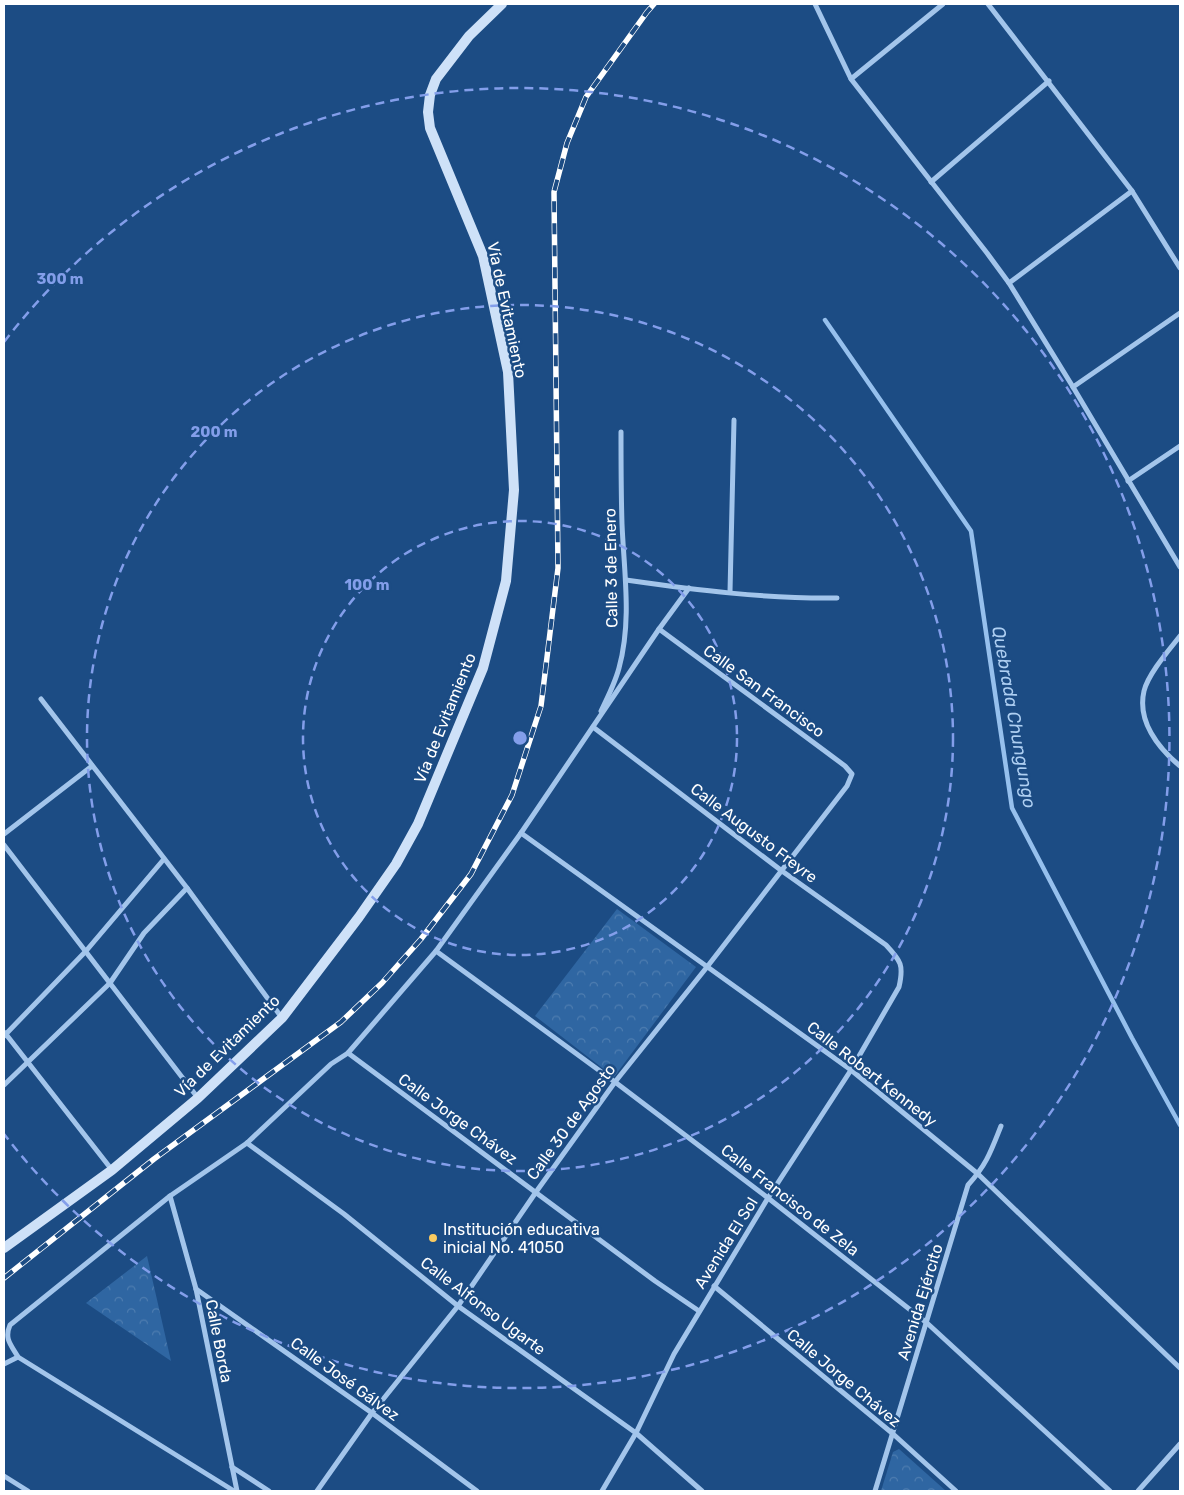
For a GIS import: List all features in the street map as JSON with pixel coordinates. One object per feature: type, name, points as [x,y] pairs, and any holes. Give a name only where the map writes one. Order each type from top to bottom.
[{"type":"main road","name":"Vía de Evitamiento","points":[[4,1248],[112,1170],[198,1098],[282,1018],[359,917],[396,864],[418,824],[483,668],[506,581],[514,490],[508,372],[483,256],[430,128],[428,112],[430,94],[436,79],[469,36],[502,4]]},
{"type":"street","points":[[815,4],[851,79],[1009,283],[1180,567]]},
{"type":"street","points":[[851,79],[942,4]]},
{"type":"street","points":[[988,4],[1132,191],[1180,268]]},
{"type":"street","points":[[931,182],[1049,82]]},
{"type":"street","points":[[1009,283],[1132,191]]},
{"type":"street","points":[[1073,387],[1180,312]]},
{"type":"street","points":[[730,592],[734,420]]},
{"type":"street","name":"Calle 3 de Enero","points":[[593,727],[614,685],[620,666],[627,616],[622,525],[621,432]]},
{"type":"street","points":[[1128,481],[1180,446]]},
{"type":"street","points":[[626,580],[796,598],[837,598]]},
{"type":"street","points":[[236,1491],[18,1357],[8,1339],[7,1332],[10,1325],[170,1196],[247,1143],[331,1064],[348,1053],[436,951],[521,833],[659,629],[689,588]]},
{"type":"street","name":"Calle San Francisco","points":[[659,629],[845,766],[852,774]]},
{"type":"street","points":[[1180,636],[1158,664],[1144,689],[1142,710],[1149,731],[1170,758],[1180,766]]},
{"type":"street","points":[[41,699],[187,888],[282,1018]]},
{"type":"street","name":"Calle Augusto Freyre","points":[[593,727],[782,871],[886,945],[900,960]]},
{"type":"street","points":[[4,834],[92,766]]},
{"type":"street","name":"Calle 30 de Agosto","points":[[317,1491],[372,1413],[458,1306],[536,1192],[616,1082],[782,871],[847,786],[852,774]]},
{"type":"street","name":"Calle Robert Kennedy","points":[[521,833],[851,1070],[978,1174],[1180,1368]]},
{"type":"street","points":[[4,845],[198,1098]]},
{"type":"street","points":[[112,1170],[28,1061],[4,1034],[86,951],[164,859]]},
{"type":"street","points":[[4,1085],[110,983],[144,933],[187,888]]},
{"type":"street","name":"Calle Francisco de Zela","points":[[436,951],[616,1082],[768,1198],[927,1324],[1110,1491]]},
{"type":"street","name":"Avenida El Sol","points":[[602,1491],[636,1434],[674,1354],[699,1311],[768,1198],[851,1070],[899,987],[903,972],[900,960]]},
{"type":"street","name":"Calle Jorge Chávez","points":[[348,1053],[655,1281],[699,1311]]},
{"type":"street","name":"Avenida Ejército","points":[[875,1491],[968,1185],[989,1159],[1001,1126]]},
{"type":"street","name":"Calle Alfonso Ugarte","points":[[247,1143],[344,1214],[458,1306],[636,1434],[702,1491]]},
{"type":"street","name":"Calle Borda","points":[[170,1196],[196,1289],[236,1491]]},
{"type":"street","name":"Calle Jorge Chávez","points":[[714,1286],[892,1433],[956,1491]]},
{"type":"street","name":"Calle José Gálvez","points":[[196,1289],[372,1413],[476,1491]]},
{"type":"street","points":[[4,1364],[18,1357]]},
{"type":"street","points":[[1138,1491],[1180,1444]]},
{"type":"street","points":[[232,1467],[269,1491]]},
{"type":"street","points":[[4,1476],[28,1491]]},
{"type":"green space","points":[[617,909],[696,967],[614,1077],[535,1016]]},
{"type":"green space","points":[[147,1256],[171,1361],[86,1303]]},
{"type":"green space","points":[[899,1449],[946,1491],[881,1491],[893,1452]]},
{"type":"waterway","name":"Quebrada Chungungo","points":[[825,320],[971,531],[1012,808],[1132,1038],[1180,1125]]},
{"type":"railway","points":[[4,1278],[154,1159],[341,1022],[382,983],[421,939],[471,874],[512,795],[541,706],[558,568],[554,192],[567,143],[586,97],[654,4]]},
{"type":"place","name":"Institución educativa inicial No. 41050","points":[[433,1238]]}]
